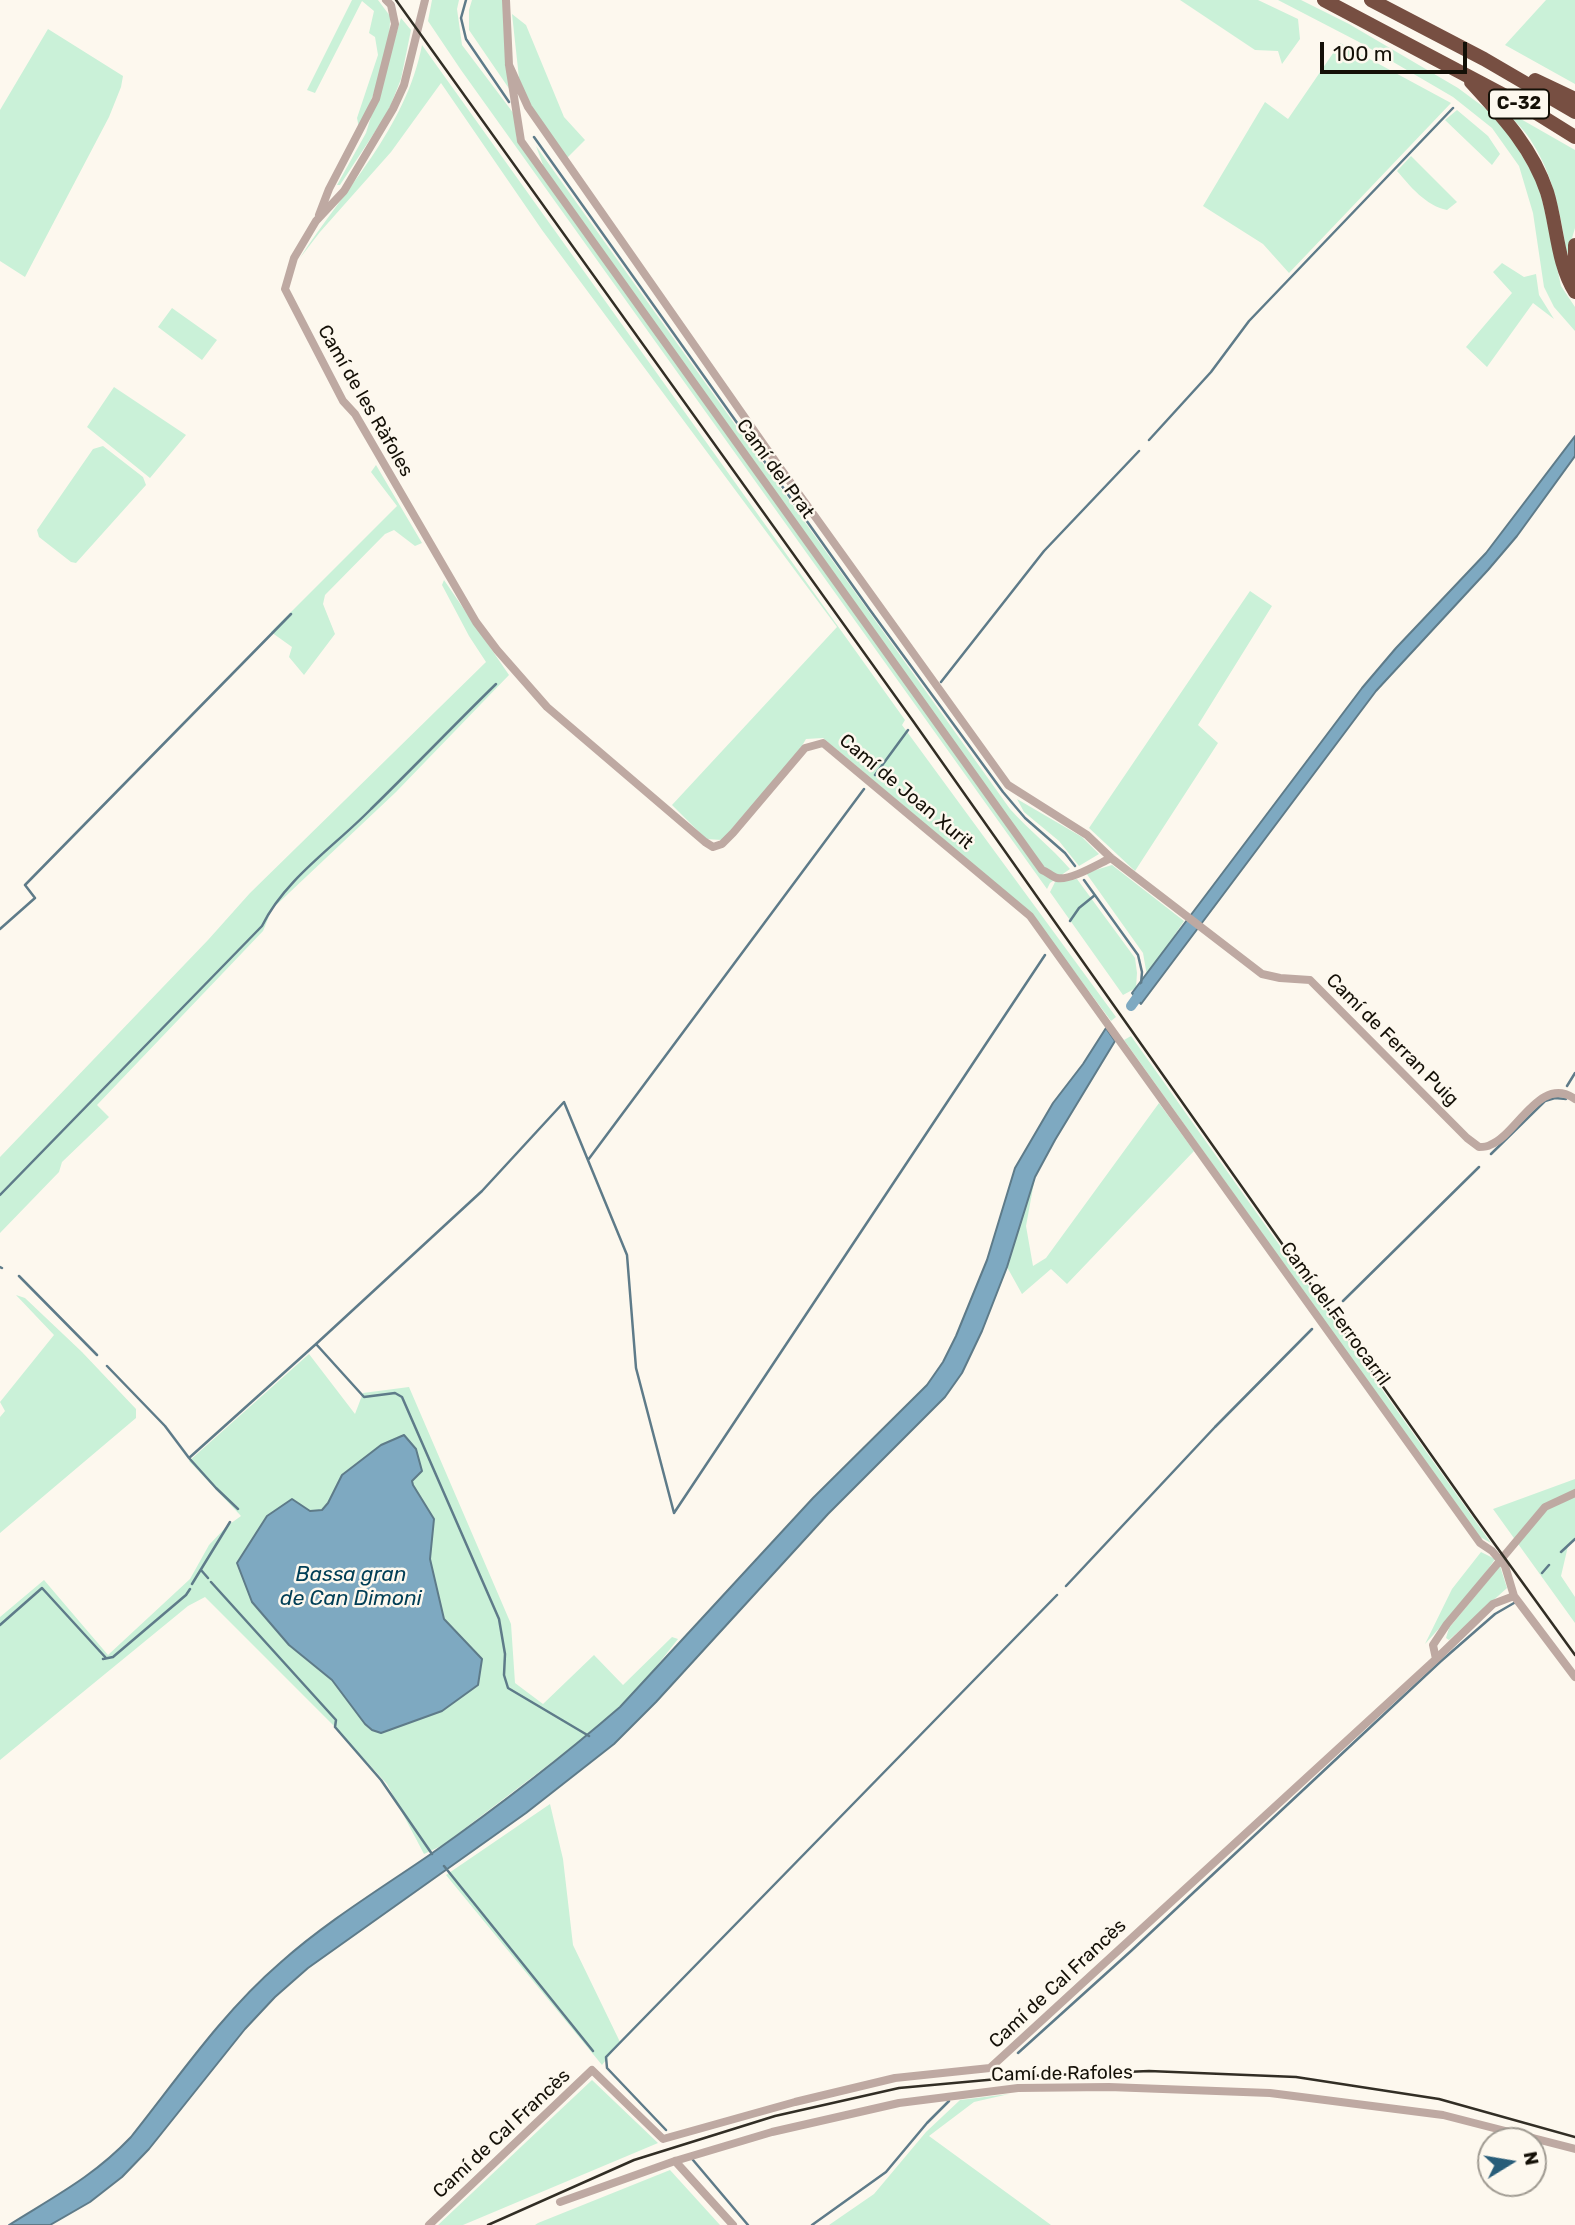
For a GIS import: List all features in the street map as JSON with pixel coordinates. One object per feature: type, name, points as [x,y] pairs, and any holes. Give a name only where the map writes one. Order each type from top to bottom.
[{"type":"highway","name":"C-32","points":[[1324,0],[1575,136]]},
{"type":"highway","name":"C-32","points":[[1371,0],[1484,59],[1575,112]]},
{"type":"highway","points":[[1484,59],[1515,70],[1575,99]]},
{"type":"highway","points":[[1463,73],[1510,125],[1539,170],[1563,260],[1575,292]]},
{"type":"highway","points":[[1575,245],[1575,271]]},
{"type":"street","points":[[316,221],[329,189],[376,99],[395,24],[391,5],[386,0]]},
{"type":"street","name":"Camí de les Ràfoles","points":[[425,0],[404,85],[344,191],[316,221],[294,258],[285,289],[343,401],[355,414],[476,622],[547,707]]},
{"type":"street","name":"Camí del Prat","points":[[506,0],[509,65],[520,141],[1042,870],[1057,878],[1070,878],[1086,868],[1111,859]]},
{"type":"street","name":"Camí de Ferran Puig","points":[[509,65],[528,107],[778,465],[1008,785],[1087,835],[1111,859],[1262,974],[1310,980],[1466,1138],[1479,1147],[1493,1145],[1542,1097],[1555,1093],[1575,1099]]},
{"type":"street","name":"Camí de Joan Xurit","points":[[547,707],[713,847],[722,844],[733,833],[805,748],[822,743],[1030,916],[1127,1051]]},
{"type":"street","name":"Camí del Ferrocarril","points":[[1127,1051],[1480,1543],[1506,1566],[1514,1596],[1575,1677]]},
{"type":"street","points":[[1436,1659],[1433,1645],[1522,1532],[1545,1507],[1575,1493]]},
{"type":"street","points":[[1436,1659],[1493,1604],[1514,1596]]},
{"type":"street","name":"Camí de Cal Francès","points":[[429,2225],[592,2070],[663,2140],[795,2102],[895,2078],[990,2068],[1436,1659]]},
{"type":"street","name":"Camí de Rafoles","points":[[560,2202],[675,2161],[772,2132],[899,2103],[1018,2088],[1109,2087],[1270,2093],[1443,2115],[1575,2149]]},
{"type":"street","points":[[675,2161],[733,2225]]},
{"type":"green space","points":[[352,0],[378,0],[390,16],[388,43],[380,73],[359,128],[357,118],[378,55],[375,37],[369,33],[374,11],[362,1],[315,93],[307,90]]},
{"type":"green space","points":[[432,0],[459,0],[457,9],[462,45],[514,114],[517,140],[543,165],[536,146],[1010,809],[1070,869],[1050,883],[1047,889],[461,70],[428,21]]},
{"type":"green space","points":[[472,0],[503,0],[510,90],[469,30]]},
{"type":"green space","points":[[1180,0],[1258,0],[1298,19],[1300,39],[1282,64],[1278,51],[1255,50]]},
{"type":"green space","points":[[1278,0],[1301,0],[1349,24],[1458,88],[1489,111],[1510,135],[1539,185],[1561,286],[1575,307],[1575,331],[1554,307],[1544,287],[1533,213],[1519,166],[1492,128],[1453,97],[1359,42]]},
{"type":"green space","points":[[1546,0],[1575,0],[1575,84],[1505,45]]},
{"type":"green space","points":[[512,14],[526,25],[564,117],[585,140],[567,158],[530,105],[519,78]]},
{"type":"green space","points":[[401,18],[411,30],[401,79],[388,112],[340,185],[337,185],[366,133]]},
{"type":"green space","points":[[48,29],[123,76],[109,117],[25,277],[0,261],[0,110]]},
{"type":"green space","points":[[1340,43],[1451,103],[1289,273],[1263,244],[1203,206],[1265,102],[1288,119]]},
{"type":"green space","points":[[422,45],[905,720],[902,725],[1116,1017],[1111,1021],[1030,912],[823,738],[806,739],[797,754],[722,840],[706,839],[672,805],[837,627],[542,230],[441,83],[391,152],[300,258],[388,131],[414,75]]},
{"type":"green space","points":[[1457,110],[1488,136],[1500,154],[1492,165],[1445,120]]},
{"type":"green space","points":[[1505,110],[1575,150],[1575,228],[1567,255],[1559,212],[1546,170],[1530,139]]},
{"type":"green space","points":[[1411,156],[1457,202],[1447,210],[1439,208],[1413,189],[1397,171]]},
{"type":"green space","points":[[1502,263],[1524,277],[1536,274],[1539,295],[1554,319],[1533,303],[1487,367],[1466,347],[1512,293],[1493,272]]},
{"type":"green space","points":[[172,308],[217,340],[202,360],[158,327]]},
{"type":"green space","points":[[114,387],[186,435],[150,478],[87,427]]},
{"type":"green space","points":[[103,446],[143,477],[146,485],[76,563],[71,562],[39,537],[37,530],[93,449]]},
{"type":"green space","points":[[376,465],[422,543],[415,546],[394,530],[385,534],[325,595],[323,604],[335,634],[304,675],[289,657],[292,647],[271,632],[397,506],[371,472]]},
{"type":"green space","points":[[444,580],[509,675],[396,792],[272,909],[263,931],[97,1105],[109,1117],[62,1162],[59,1172],[0,1233],[0,1157],[250,893],[486,662],[442,585]]},
{"type":"green space","points":[[1250,591],[1272,606],[1198,725],[1218,743],[1135,871],[1089,828]]},
{"type":"green space","points":[[1017,799],[1082,837],[1099,854],[1079,866],[1059,841],[1024,812]]},
{"type":"green space","points":[[1112,865],[1184,921],[1147,976],[1143,953],[1086,873]]},
{"type":"green space","points":[[1077,879],[1135,958],[1136,988],[1123,995],[1050,892],[1055,882]]},
{"type":"green space","points":[[1131,1036],[1491,1543],[1478,1536],[1124,1040]]},
{"type":"green space","points":[[1159,1103],[1194,1151],[1067,1284],[1051,1269],[1022,1294],[1007,1267],[1035,1177],[1026,1226],[1033,1266],[1046,1258]]},
{"type":"green space","points":[[16,1295],[25,1298],[82,1352],[136,1409],[136,1418],[0,1533],[0,1417],[5,1411],[0,1402],[54,1335]]},
{"type":"green space","points":[[309,1354],[355,1414],[363,1393],[409,1387],[511,1624],[515,1683],[543,1704],[594,1655],[623,1685],[672,1637],[678,1639],[634,1695],[589,1734],[443,1845],[424,1854],[387,1784],[333,1725],[205,1597],[188,1606],[0,1760],[0,1617],[44,1580],[108,1655],[190,1579],[209,1545],[241,1516],[189,1461]],"holes":[[[381,1445],[416,1478],[412,1481],[413,1485],[434,1519],[430,1559],[444,1619],[482,1659],[478,1685],[442,1711],[381,1733],[365,1724],[332,1680],[289,1645],[237,1563],[267,1516],[292,1499],[310,1511],[322,1510],[342,1475]]]},
{"type":"green space","points":[[1575,1479],[1575,1540],[1568,1546],[1561,1576],[1575,1597],[1575,1623],[1493,1509]]},
{"type":"green space","points":[[1481,1552],[1495,1559],[1473,1591],[1425,1644],[1452,1589]]},
{"type":"green space","points":[[1500,1566],[1507,1588],[1449,1640],[1446,1638],[1449,1628]]},
{"type":"green space","points":[[550,1804],[563,1859],[573,1945],[620,2042],[602,2065],[446,1875]]},
{"type":"green space","points":[[592,2080],[658,2143],[463,2225],[438,2225]]},
{"type":"green space","points":[[1009,2094],[974,2102],[929,2136],[1051,2225],[829,2225],[874,2194],[926,2132],[960,2100]]},
{"type":"green space","points":[[670,2170],[720,2225],[535,2225],[538,2223]]},
{"type":"water","points":[[1575,436],[1575,456],[1517,536],[1376,691],[1141,1004],[1132,993],[1362,688],[1486,553]]},
{"type":"water","points":[[1106,1028],[1115,1041],[1035,1177],[1007,1267],[982,1331],[962,1373],[945,1397],[828,1514],[656,1702],[614,1744],[526,1813],[308,1968],[275,1997],[245,2029],[149,2149],[122,2177],[90,2202],[50,2225],[9,2225],[73,2185],[117,2151],[239,2003],[298,1948],[504,1801],[620,1707],[813,1498],[927,1385],[956,1336],[987,1260],[1015,1168],[1053,1103]]},
{"type":"water","name":"Bassa gran de Can Dimoni","points":[[404,1435],[416,1449],[422,1471],[412,1481],[413,1485],[434,1519],[430,1559],[444,1619],[482,1659],[478,1685],[442,1711],[381,1733],[365,1724],[332,1680],[289,1645],[252,1602],[237,1563],[267,1516],[292,1499],[310,1511],[322,1510],[342,1475],[381,1445]]},
{"type":"waterway","points":[[466,0],[461,18],[466,39],[509,102]]},
{"type":"waterway","points":[[1149,440],[1211,372],[1249,321],[1453,108]]},
{"type":"waterway","points":[[534,137],[870,610],[1003,792],[1025,818],[1065,853],[1075,866]]},
{"type":"waterway","points":[[941,682],[1044,551],[1139,451]]},
{"type":"waterway","points":[[0,929],[35,898],[25,885],[291,614]]},
{"type":"waterway","points":[[0,1195],[262,926],[297,878],[357,823],[496,684]]},
{"type":"waterway","points":[[875,775],[908,730]]},
{"type":"waterway","points":[[588,1160],[864,789]]},
{"type":"waterway","points":[[1084,880],[1138,955],[1142,972],[1141,984]]},
{"type":"waterway","points":[[1070,921],[1079,908],[1095,895]]},
{"type":"waterway","points":[[589,1736],[508,1688],[504,1675],[505,1654],[499,1619],[402,1397],[395,1393],[364,1397],[316,1344],[482,1191],[564,1102],[627,1255],[636,1368],[674,1513],[1045,955]]},
{"type":"waterway","points":[[1131,1006],[1144,988]]},
{"type":"waterway","points":[[1567,1086],[1575,1073]]},
{"type":"waterway","points":[[1491,1154],[1545,1101],[1566,1099]]},
{"type":"waterway","points":[[1343,1301],[1479,1167]]},
{"type":"waterway","points":[[19,1276],[97,1355]]},
{"type":"waterway","points":[[1066,1586],[1215,1427],[1312,1329]]},
{"type":"waterway","points":[[189,1458],[316,1344]]},
{"type":"waterway","points":[[107,1366],[165,1426],[189,1458],[238,1509]]},
{"type":"waterway","points":[[192,1584],[230,1522]]},
{"type":"waterway","points":[[1561,1552],[1575,1539]]},
{"type":"waterway","points":[[1542,1573],[1549,1565]]},
{"type":"waterway","points":[[201,1570],[208,1578]]},
{"type":"waterway","points":[[211,1582],[336,1720],[335,1727],[381,1780],[432,1854]]},
{"type":"waterway","points":[[0,1625],[42,1588],[106,1658]]},
{"type":"waterway","points":[[103,1659],[113,1657],[190,1589]]},
{"type":"waterway","points":[[666,2130],[607,2068],[606,2057],[1057,1595]]},
{"type":"waterway","points":[[1018,2053],[1440,1662],[1495,1614],[1514,1603]]},
{"type":"waterway","points":[[444,1866],[593,2051]]},
{"type":"waterway","points":[[812,2225],[886,2172],[949,2101]]},
{"type":"waterway","points":[[693,2160],[748,2225]]},
{"type":"railway","points":[[396,0],[913,721],[1575,1655]]},
{"type":"railway","points":[[488,2225],[634,2160],[775,2116],[899,2088],[1031,2076],[1149,2071],[1296,2077],[1439,2099],[1575,2137]]}]
